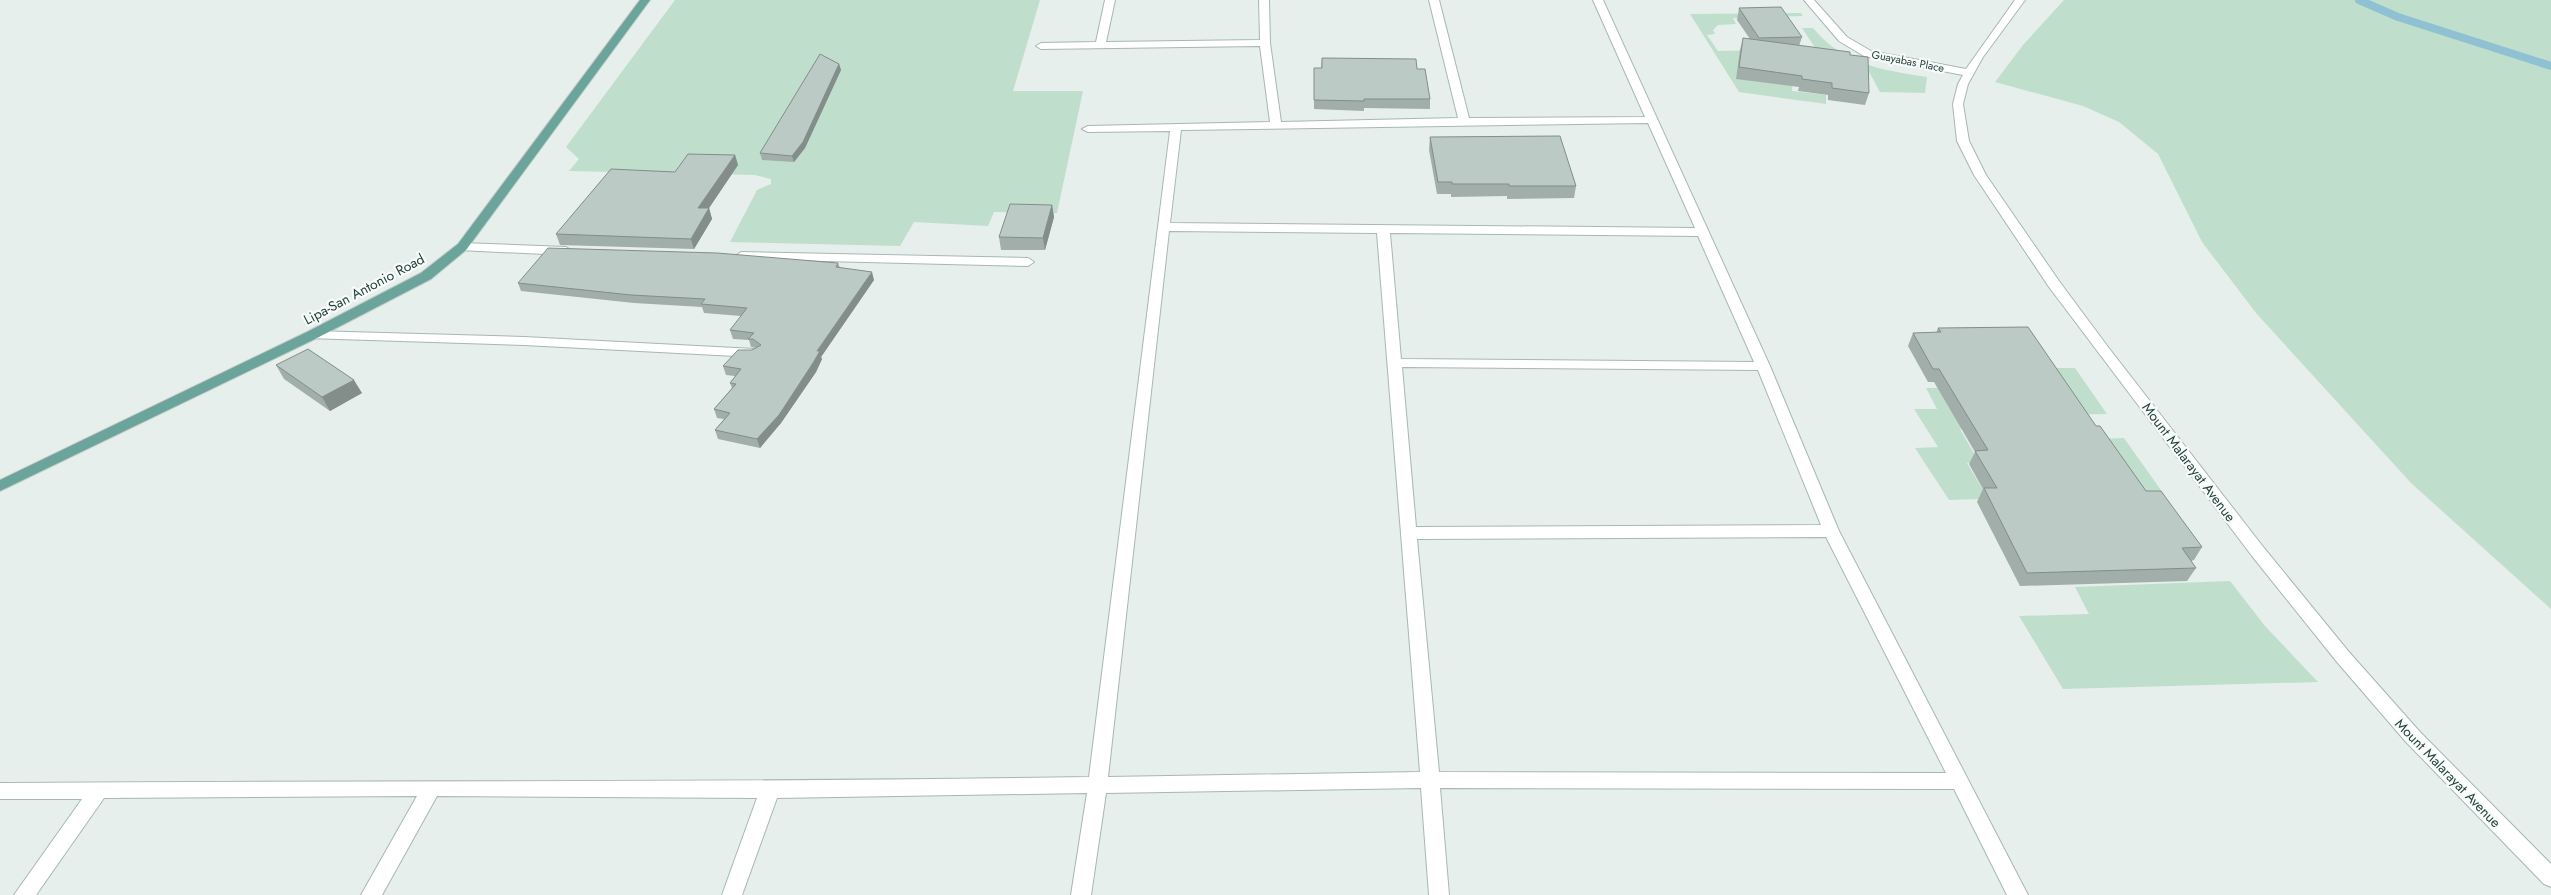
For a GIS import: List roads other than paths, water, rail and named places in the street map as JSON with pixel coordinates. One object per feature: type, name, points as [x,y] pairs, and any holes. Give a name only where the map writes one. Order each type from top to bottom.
[{"type":"main road","name":"Lipa-San Antonio Road","points":[[0,486],[312,335],[426,276],[462,247],[645,0]]},
{"type":"street","points":[[1100,45],[1110,0]]},
{"type":"street","points":[[1264,0],[1265,43],[1276,124]]},
{"type":"street","points":[[1434,0],[1464,121]]},
{"type":"street","points":[[1598,0],[1763,366],[1831,531],[2018,895]]},
{"type":"street","name":"Guayabas Place","points":[[1809,0],[1843,39],[1868,54],[1969,73]]},
{"type":"street","name":"Mount Malarayat Avenue","points":[[2020,0],[1994,33],[1969,73],[1958,104],[1963,141],[1980,175],[2054,284],[2258,552],[2343,657],[2413,738],[2551,878]]},
{"type":"street","points":[[1041,46],[1265,43]]},
{"type":"street","points":[[1088,129],[1464,121],[1652,120]]},
{"type":"street","points":[[1081,895],[1098,784],[1176,127]]},
{"type":"street","points":[[1163,227],[1704,232]]},
{"type":"street","points":[[1383,228],[1396,363],[1439,895]]},
{"type":"street","points":[[462,247],[581,252]]},
{"type":"street","points":[[729,256],[1028,262]]},
{"type":"street","points":[[312,335],[524,341],[755,353]]},
{"type":"street","points":[[1396,363],[1763,366]]},
{"type":"street","points":[[1409,533],[1831,531]]},
{"type":"street","points":[[0,791],[98,792],[432,788],[770,790],[1430,780],[1958,781]]},
{"type":"street","points":[[371,895],[432,788]]},
{"type":"street","points":[[732,895],[770,790]]},
{"type":"street","points":[[24,895],[98,792]]},
{"type":"waterway","points":[[2359,0],[2398,17],[2551,66]]}]
